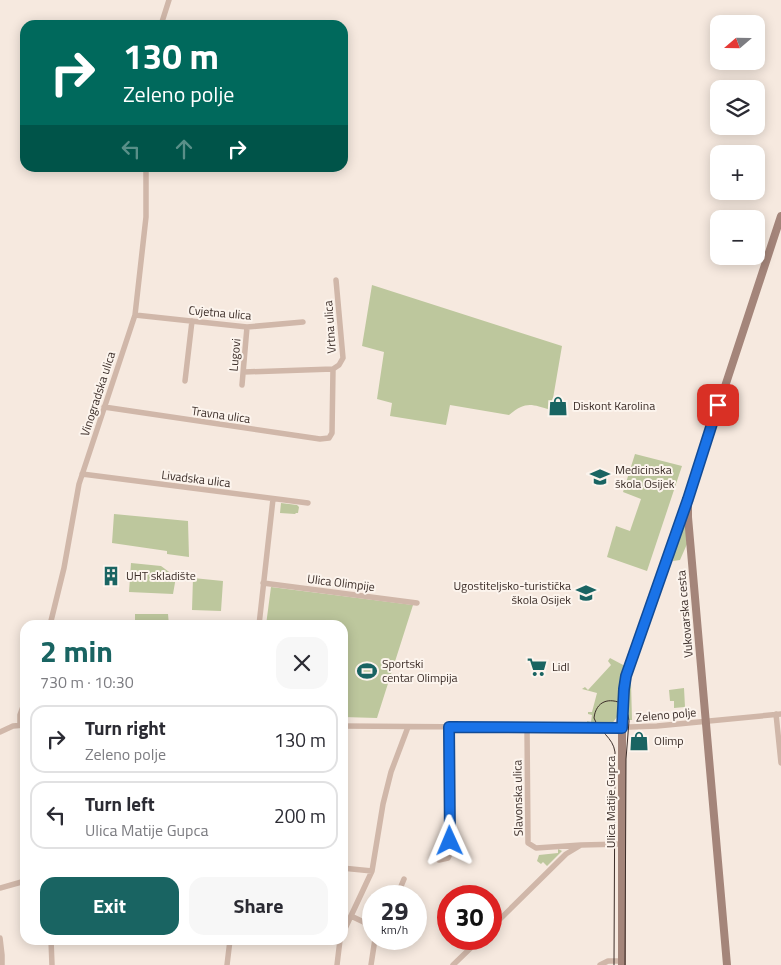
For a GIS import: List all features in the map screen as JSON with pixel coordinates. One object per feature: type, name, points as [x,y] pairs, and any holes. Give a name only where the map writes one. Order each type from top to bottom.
[{"type":"main road","name":"Vukovarska cesta","points":[[727,965],[688,517],[688,499],[781,216]]},
{"type":"main road","name":"Ulica Matije Gupca","points":[[622,963],[622,728],[624,689],[626,676],[688,499]]},
{"type":"street","points":[[163,20],[169,0]]},
{"type":"street","name":"Vinogradska ulica","points":[[51,620],[64,568],[79,484],[135,315],[146,217],[146,172]]},
{"type":"street","name":"Vrtna ulica","points":[[244,372],[333,369],[339,365],[343,358],[336,280]]},
{"type":"street","name":"Cvjetna ulica","points":[[135,315],[247,327],[303,322]]},
{"type":"street","points":[[185,381],[192,321]]},
{"type":"street","name":"Lugovi","points":[[242,385],[247,327]]},
{"type":"street","name":"Vrtna ulica","points":[[332,433],[333,369]]},
{"type":"street","name":"Travna ulica","points":[[104,407],[320,439],[329,438],[332,433]]},
{"type":"street","name":"Livadska ulica","points":[[82,474],[308,503]]},
{"type":"street","points":[[259,620],[273,499]]},
{"type":"street","name":"Ulica Olimpije","points":[[263,583],[417,603]]},
{"type":"street","points":[[779,714],[781,764]]},
{"type":"street","name":"Zeleno polje","points":[[348,726],[622,728],[779,714]]},
{"type":"street","points":[[0,731],[20,726]]},
{"type":"street","points":[[348,922],[372,871],[391,772],[408,727]]},
{"type":"street","points":[[449,727],[450,841]]},
{"type":"street","name":"Slavonska ulica","points":[[527,728],[528,841],[530,845],[536,848],[622,844]]},
{"type":"street","points":[[502,917],[566,854],[581,845]]},
{"type":"street","points":[[348,869],[372,871]]},
{"type":"street","points":[[402,885],[404,879]]},
{"type":"street","points":[[0,888],[20,882]]},
{"type":"street","points":[[351,916],[362,921]]},
{"type":"street","points":[[0,938],[2,965]]},
{"type":"street","points":[[51,945],[52,965]]},
{"type":"street","points":[[227,965],[229,945]]},
{"type":"street","points":[[337,965],[340,945]]},
{"type":"street","points":[[372,965],[374,950]]},
{"type":"street","points":[[453,965],[469,950]]},
{"type":"street","points":[[600,965],[608,962],[622,963]]},
{"type":"green space","points":[[372,285],[562,346],[551,410],[529,405],[520,407],[509,415],[450,405],[446,425],[390,416],[392,403],[377,399],[384,352],[362,346]]},
{"type":"green space","points":[[635,454],[682,466],[647,571],[607,557],[616,526],[630,531],[641,499],[623,492]]},
{"type":"green space","points":[[281,503],[297,505],[299,507],[298,513],[280,513]]},
{"type":"green space","points":[[114,514],[188,521],[189,557],[167,554],[167,551],[112,543]]},
{"type":"green space","points":[[685,520],[687,544],[680,560],[673,561],[675,546]]},
{"type":"green space","points":[[131,563],[161,566],[176,577],[173,594],[129,592]]},
{"type":"green space","points":[[193,578],[223,581],[221,611],[192,610]]},
{"type":"green space","name":"Sportski centar Olimpija","points":[[271,587],[413,605],[377,718],[348,717],[348,620],[267,620]]},
{"type":"green space","points":[[135,614],[168,614],[169,620],[135,620]]},
{"type":"green space","points":[[610,658],[625,666],[619,688],[617,717],[611,725],[588,725],[587,721],[591,722],[592,715],[588,714],[588,712],[592,712],[597,693],[582,689],[585,687],[588,690],[611,665],[608,661]]},
{"type":"green space","points":[[631,683],[632,720],[628,720],[625,714],[628,684]]},
{"type":"green space","points":[[684,688],[685,707],[674,708],[674,701],[670,701],[669,690]]},
{"type":"green space","points":[[558,849],[562,851],[547,866],[543,862],[541,864],[537,861],[539,855],[558,853]]},
{"type":"tram line","points":[[614,965],[615,752],[612,742],[594,718],[600,704],[608,701],[623,704],[629,721],[626,759],[625,965]]},
{"type":"place","name":"Diskont Karolina","points":[[558,406]]},
{"type":"place","name":"Medicinska škola Osijek","points":[[600,477]]},
{"type":"place","name":"UHT skladište","points":[[111,576]]},
{"type":"place","name":"Ugostiteljsko-turistička škola Osijek","points":[[586,593]]},
{"type":"place","name":"Lidl","points":[[537,667]]},
{"type":"place","name":"Sportski centar Olimpija","points":[[367,671]]},
{"type":"place","name":"Olimp","points":[[639,741]]},
{"type":"route","points":[[450,841],[449,727],[622,728],[626,676],[688,499],[718,405]]}]
